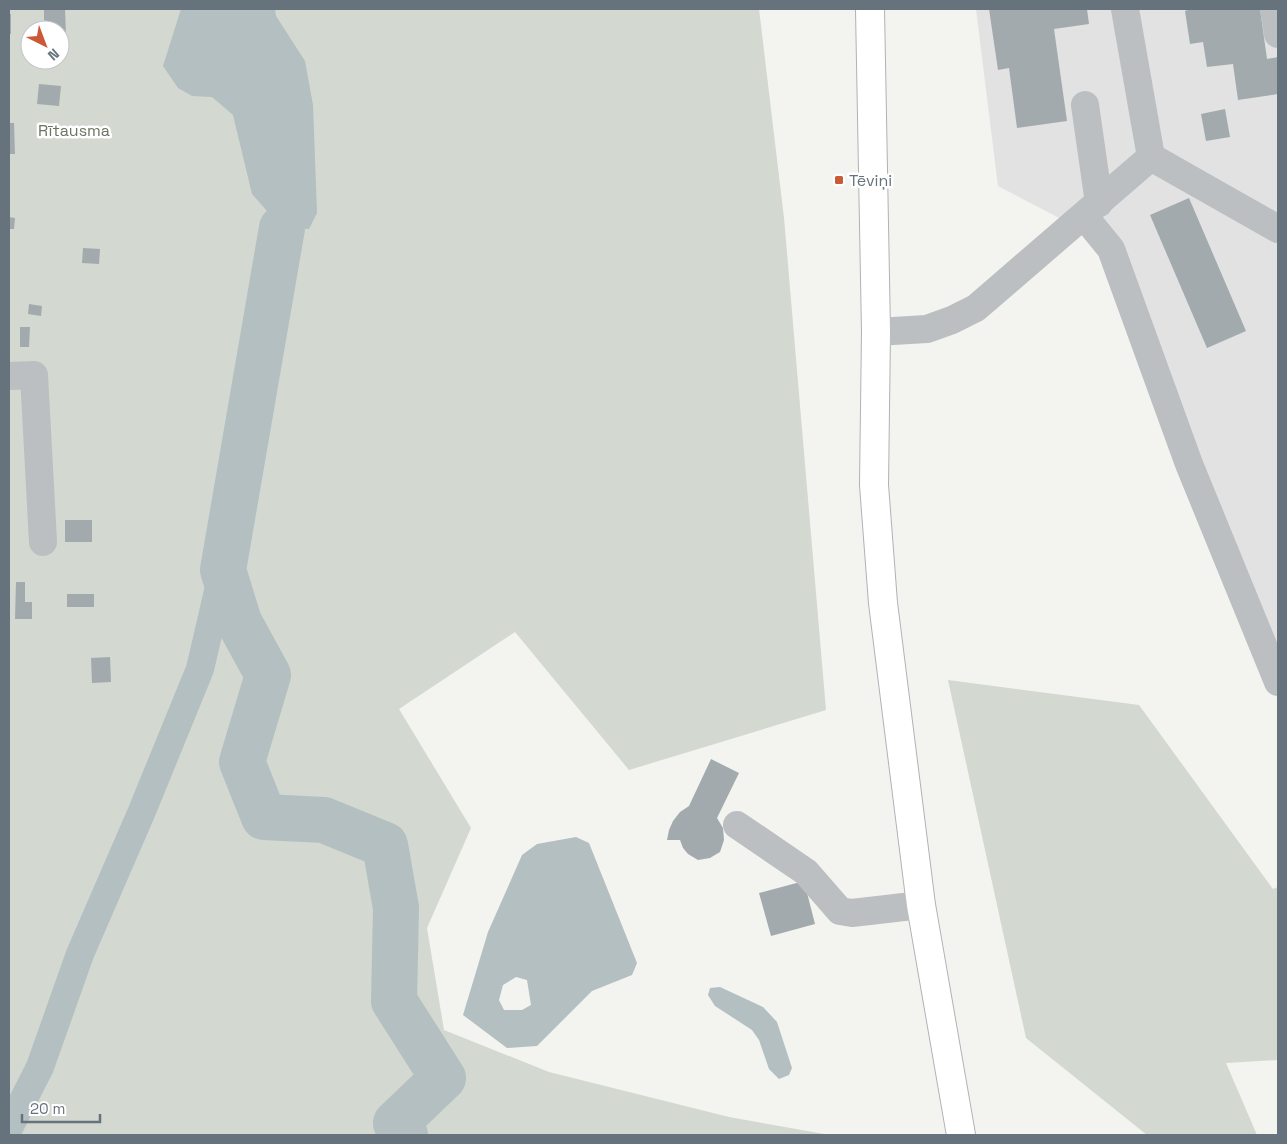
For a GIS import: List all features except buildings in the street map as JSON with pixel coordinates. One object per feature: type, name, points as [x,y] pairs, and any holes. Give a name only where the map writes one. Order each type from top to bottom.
[{"type":"main road","points":[[870,9],[876,332],[874,485],[883,603],[921,905],[961,1135]]},
{"type":"lane","points":[[1125,9],[1151,157]]},
{"type":"lane","points":[[1274,9],[1278,34]]},
{"type":"lane","points":[[1085,105],[1092,209],[1112,249],[1188,464],[1278,682]]},
{"type":"lane","points":[[876,332],[927,329],[952,320],[976,308],[1151,157]]},
{"type":"lane","points":[[1151,157],[1278,229]]},
{"type":"lane","points":[[9,376],[34,375],[43,542]]},
{"type":"lane","points":[[737,826],[806,872],[840,911],[852,913],[921,905]]},
{"type":"shaded area","points":[[181,9],[275,9],[276,16],[305,61],[313,105],[317,213],[309,229],[282,228],[252,194],[233,115],[212,97],[192,96],[178,88],[163,66]]},
{"type":"shaded area","points":[[976,9],[1278,9],[1278,673],[1094,236],[998,186]]},
{"type":"shaded area","points":[[576,837],[589,843],[637,963],[632,975],[592,991],[537,1046],[507,1048],[463,1015],[488,932],[522,855],[537,844]],"holes":[[[516,977],[527,980],[531,1005],[522,1010],[504,1010],[499,1000],[503,985]]]},
{"type":"shaded area","points":[[720,987],[763,1007],[777,1022],[792,1068],[789,1075],[779,1079],[769,1069],[759,1040],[752,1030],[715,1006],[708,995],[710,988]]},
{"type":"green space","name":"Rītausma","points":[[9,9],[759,9],[784,218],[826,710],[629,770],[515,632],[399,709],[471,828],[427,928],[444,1030],[549,1072],[729,1117],[830,1135],[9,1135]]},
{"type":"green space","points":[[948,680],[1139,705],[1273,889],[1278,887],[1278,1060],[1226,1063],[1257,1135],[1147,1135],[1026,1038]]},
{"type":"waterway","points":[[282,228],[223,570],[239,622],[268,675],[242,762],[264,817],[324,820],[385,845],[396,908],[394,1001],[443,1078],[396,1123],[405,1135]]},
{"type":"waterway","points":[[9,1128],[40,1067],[80,954],[142,811],[200,669],[223,570]]},
{"type":"place","name":"Tēviņi","points":[[839,180]]}]
